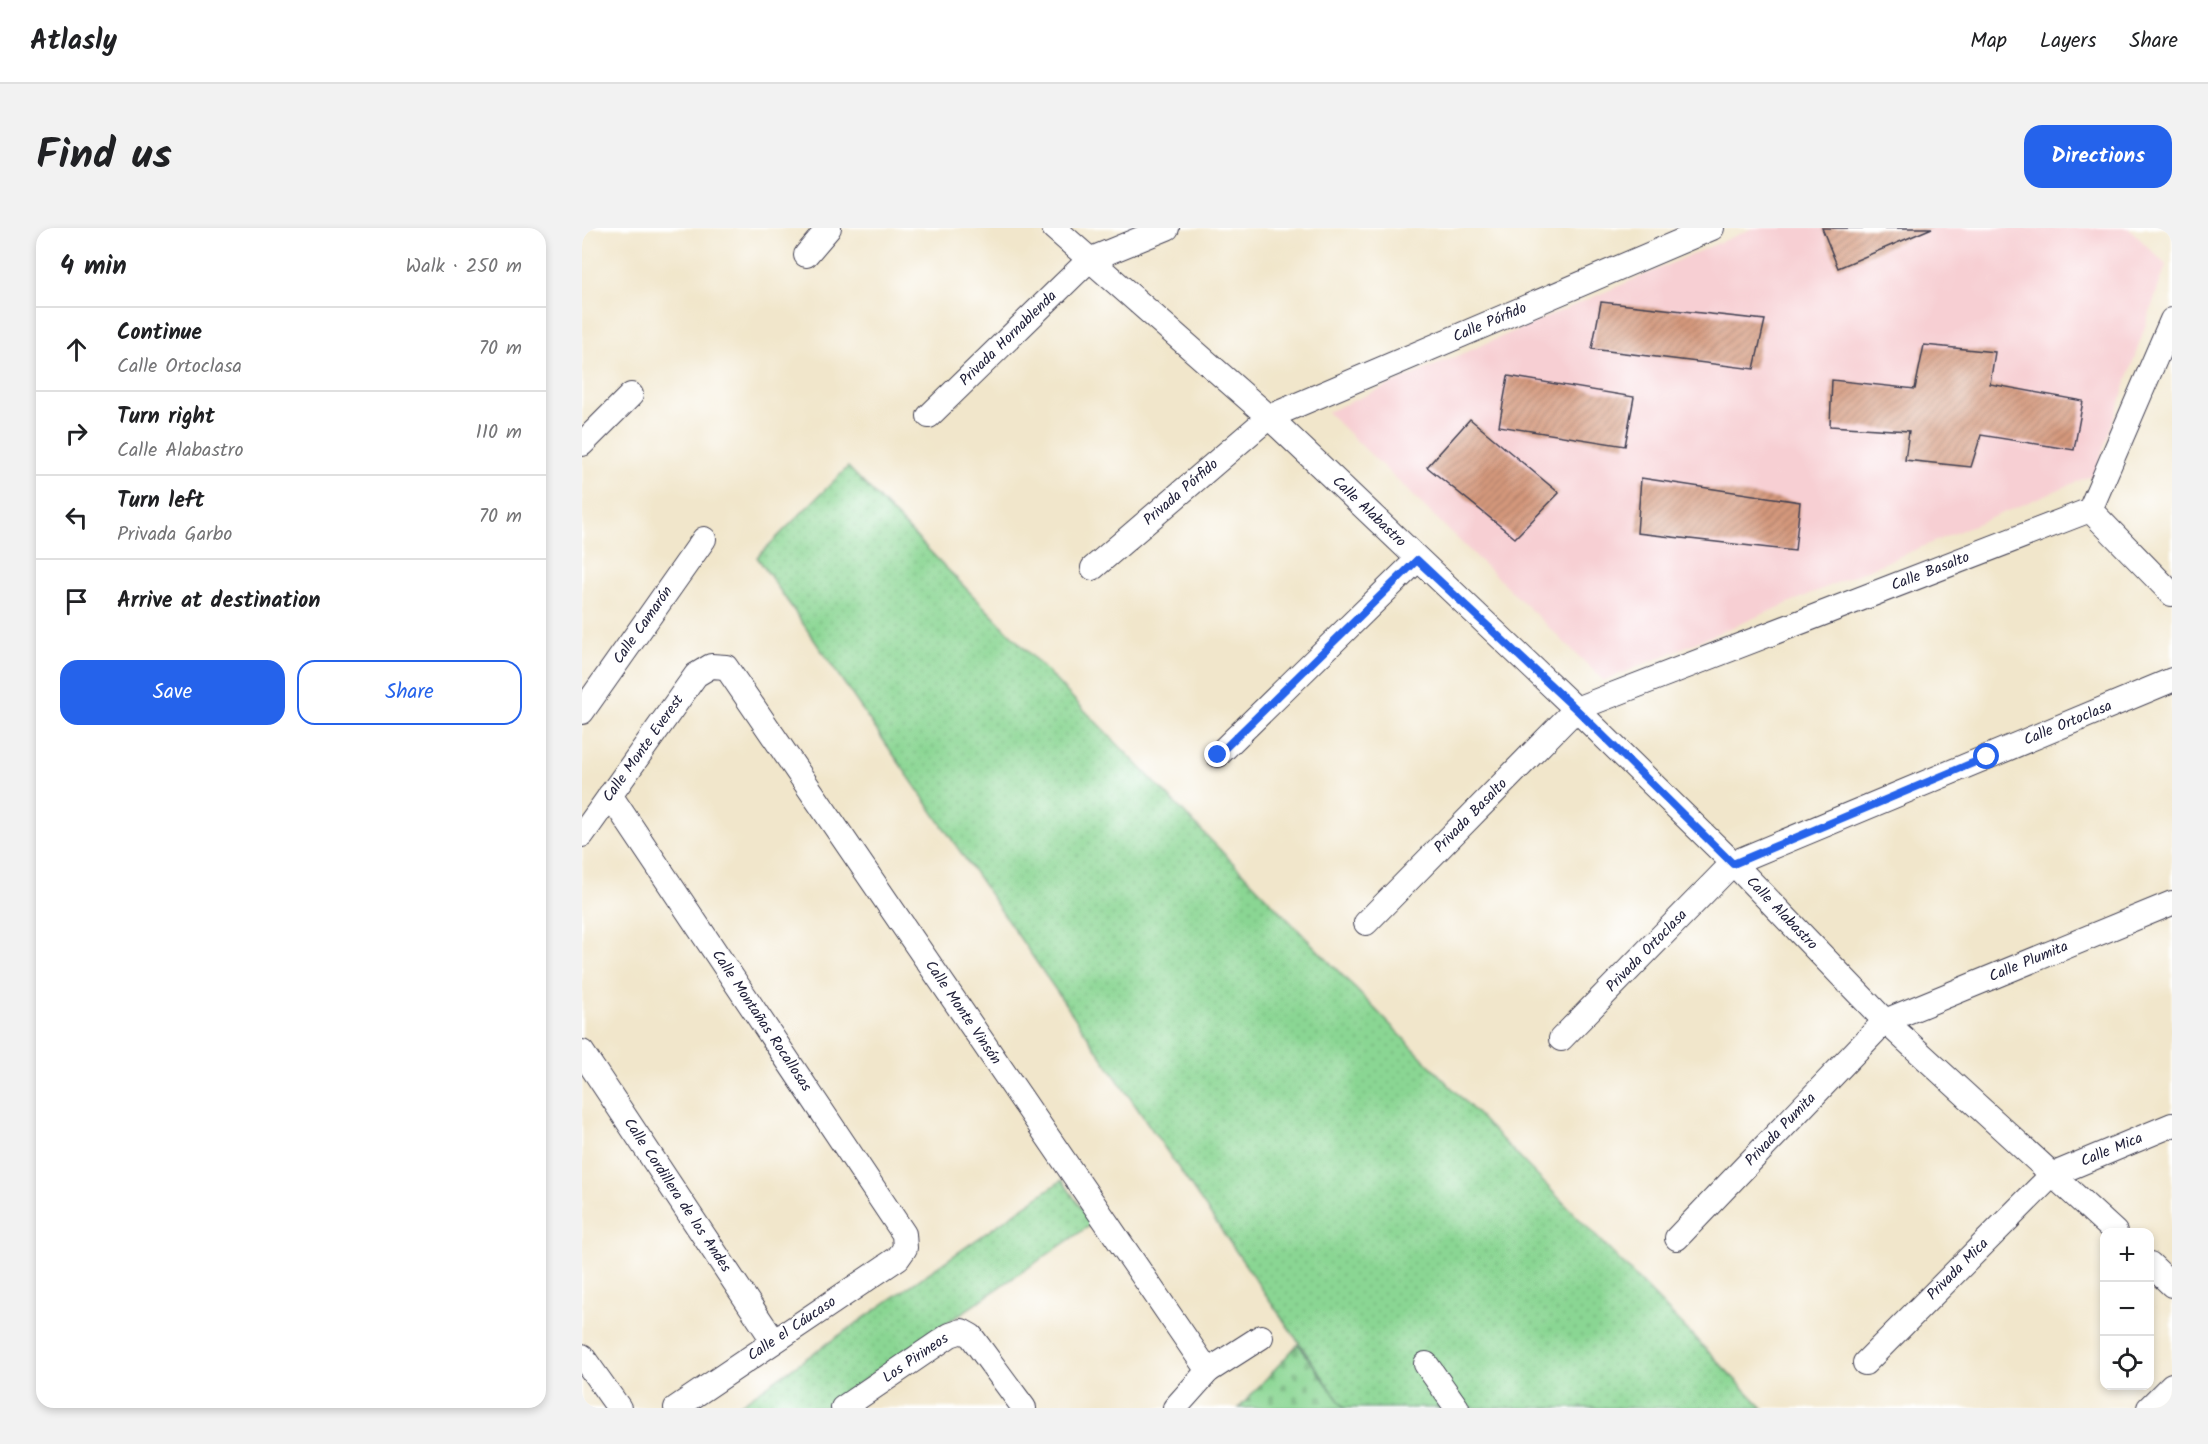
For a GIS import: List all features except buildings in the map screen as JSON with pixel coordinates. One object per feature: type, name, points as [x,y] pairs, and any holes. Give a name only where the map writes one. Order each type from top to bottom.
[{"type":"street","points":[[806,255],[830,228]]},
{"type":"street","name":"Calle Alabastro","points":[[1054,228],[1269,417],[1576,709],[1733,864],[1885,1021],[2110,1228]]},
{"type":"street","points":[[1089,261],[1167,228]]},
{"type":"street","name":"Calle Pórfido","points":[[1269,417],[1712,228]]},
{"type":"street","name":"Privada Hornablenda","points":[[929,416],[1089,261]]},
{"type":"street","points":[[2172,320],[2090,510],[2172,594]]},
{"type":"street","points":[[582,444],[631,395]]},
{"type":"street","name":"Privada Pórfido","points":[[1093,568],[1269,417]]},
{"type":"street","name":"Calle Basalto","points":[[1576,709],[2090,510]]},
{"type":"street","name":"Calle Camarón","points":[[582,712],[704,539]]},
{"type":"street","points":[[1218,755],[1417,560]]},
{"type":"street","name":"Calle Monte Everest","points":[[582,835],[696,675],[711,666]]},
{"type":"street","name":"Calle Monte Vinsón","points":[[711,666],[726,667],[1208,1371]]},
{"type":"street","name":"Calle Ortoclasa","points":[[1733,864],[2172,680]]},
{"type":"street","name":"Privada Basalto","points":[[1366,923],[1576,709]]},
{"type":"street","name":"Calle Montañas Rocallosas","points":[[610,795],[903,1234],[905,1248]]},
{"type":"street","name":"Privada Ortoclasa","points":[[1562,1038],[1733,864]]},
{"type":"street","name":"Calle Plumita","points":[[1885,1021],[2172,903]]},
{"type":"street","name":"Privada Pumita","points":[[1677,1238],[1885,1021]]},
{"type":"street","name":"Calle Cordillera de los Andes","points":[[582,1052],[773,1340]]},
{"type":"street","name":"Calle Mica","points":[[2052,1175],[2172,1125]]},
{"type":"street","name":"Privada Mica","points":[[1865,1363],[2052,1175]]},
{"type":"street","name":"Calle el Cáucaso","points":[[676,1408],[773,1340],[898,1258],[905,1248]]},
{"type":"street","points":[[2154,1268],[2172,1285]]},
{"type":"street","name":"Los Pirineos","points":[[843,1408],[950,1335],[962,1331],[971,1336],[1024,1408]]},
{"type":"street","points":[[1175,1408],[1208,1371],[1262,1337]]},
{"type":"street","points":[[582,1356],[619,1408]]},
{"type":"street","points":[[1426,1364],[1457,1408]]},
{"type":"street","points":[[2149,1408],[2172,1385]]},
{"type":"shaded area","points":[[1753,228],[2129,228],[2166,265],[2095,474],[1604,681],[1327,412]]},
{"type":"green space","points":[[848,467],[1763,1408],[1344,1408],[757,557]]},
{"type":"green space","points":[[1062,1180],[1092,1224],[823,1408],[735,1408]]},
{"type":"green space","points":[[1298,1344],[1344,1408],[1239,1408]]},
{"type":"route","points":[[1218,755],[1417,560],[1576,709],[1733,864],[1987,757]]}]
